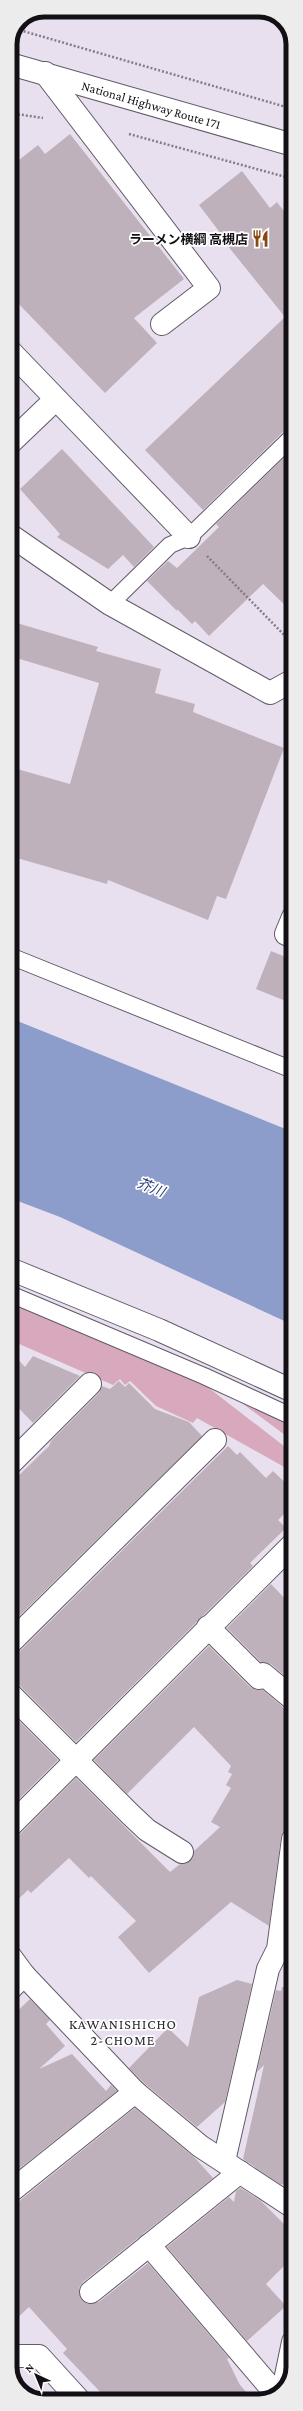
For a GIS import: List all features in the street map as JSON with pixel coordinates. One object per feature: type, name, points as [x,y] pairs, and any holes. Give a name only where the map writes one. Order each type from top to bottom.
[{"type":"main road","name":"National Highway Route 171","points":[[17,66],[286,143]]},
{"type":"main road","points":[[45,73],[209,288],[162,324]]},
{"type":"main road","points":[[17,358],[188,537]]},
{"type":"main road","points":[[17,436],[56,399]]},
{"type":"main road","points":[[17,540],[110,604],[270,693],[286,684]]},
{"type":"main road","points":[[17,1272],[159,1330],[286,1388]]},
{"type":"main road","points":[[17,1457],[90,1384]]},
{"type":"main road","points":[[17,1636],[215,1440]]},
{"type":"main road","points":[[17,1819],[286,1551]]},
{"type":"main road","points":[[208,1627],[259,1678],[263,1674],[286,1693]]},
{"type":"main road","points":[[17,1701],[147,1830],[182,1852]]},
{"type":"main road","points":[[91,2292],[149,2245],[232,2167],[268,1969],[285,1951],[286,1937]]},
{"type":"main road","points":[[17,1982],[135,2092],[200,2146],[286,2203]]},
{"type":"main road","points":[[17,2186],[135,2092]]},
{"type":"main road","points":[[149,2245],[272,2390]]},
{"type":"main road","points":[[17,2356],[39,2356],[74,2394]]},
{"type":"lane","points":[[110,604],[170,546],[188,537],[286,443]]},
{"type":"lane","points":[[17,959],[286,1067]]},
{"type":"lane","points":[[17,1297],[204,1376],[286,1414]]},
{"type":"path","points":[[21,30],[286,107]]},
{"type":"path","points":[[17,114],[124,132],[286,177]]},
{"type":"path","points":[[188,537],[286,637]]},
{"type":"shaded area","points":[[17,1304],[196,1378],[286,1448],[286,1468],[197,1418],[193,1423],[156,1406],[130,1381],[125,1385],[120,1379],[113,1385],[17,1343]]},
{"type":"shaded area","points":[[235,1398],[286,1420],[286,1436]]},
{"type":"water","name":"芥川","points":[[17,1021],[286,1129],[286,1322],[60,1217],[17,1201]]},
{"type":"building","points":[[70,134],[184,279],[134,318],[157,343],[105,393],[17,302],[17,162],[38,145],[45,154]]},
{"type":"building","points":[[242,171],[270,208],[277,202],[286,214],[286,429],[203,510],[145,450],[285,317],[219,235],[221,234],[199,205]]},
{"type":"building","points":[[62,449],[154,547],[134,567],[123,555],[108,569],[57,537],[60,534],[20,489]]},
{"type":"building","points":[[286,456],[286,606],[263,584],[209,636],[195,621],[192,624],[177,609],[177,611],[147,581],[168,561],[177,568],[219,527],[216,524]]},
{"type":"building","points":[[17,623],[98,647],[96,651],[161,669],[155,693],[195,704],[193,712],[284,748],[226,899],[217,896],[208,920],[108,880],[107,884],[17,858],[17,769],[70,784],[99,683],[17,658]]},
{"type":"building","points":[[271,951],[286,957],[286,1001],[256,989]]},
{"type":"building","points":[[33,1356],[80,1376],[33,1423],[17,1406],[17,1358],[25,1367]]},
{"type":"building","points":[[119,1381],[125,1387],[129,1383],[155,1409],[189,1422],[202,1436],[17,1618],[17,1477],[99,1393],[102,1386],[110,1389]]},
{"type":"building","points":[[228,1446],[237,1455],[240,1452],[266,1478],[273,1471],[286,1483],[286,1512],[278,1520],[286,1528],[250,1563],[253,1566],[76,1742],[17,1684],[17,1653]]},
{"type":"building","points":[[271,1584],[286,1600],[286,1677],[271,1664],[261,1662],[227,1628]]},
{"type":"building","points":[[209,1646],[250,1687],[256,1690],[263,1690],[286,1709],[286,1830],[283,1831],[281,1837],[269,1926],[231,1902],[149,1973],[118,1937],[136,1921],[91,1876],[89,1878],[69,1858],[31,1893],[28,1890],[17,1900],[17,1836],[76,1778],[170,1872],[180,1864],[187,1863],[192,1859],[194,1851],[220,1827],[211,1822],[231,1788],[226,1785],[232,1774],[228,1772],[231,1766],[194,1727],[127,1794],[94,1760]]},
{"type":"building","points":[[17,1719],[58,1760],[17,1801]]},
{"type":"building","points":[[237,1980],[252,1984],[225,2102],[197,2127],[144,2083],[129,2068],[168,2028],[188,2047],[199,1997]]},
{"type":"building","points":[[282,1987],[286,1987],[286,2185],[280,2184],[243,2159],[264,2065],[257,2072],[276,1990],[281,1991]]},
{"type":"building","points":[[30,1999],[50,2020],[46,2024],[65,2046],[39,2069],[72,2054],[106,2091],[111,2085],[117,2091],[17,2170],[17,2011]]},
{"type":"building","points":[[135,2108],[195,2158],[213,2178],[83,2282],[79,2288],[79,2294],[87,2304],[99,2302],[148,2263],[229,2358],[227,2359],[240,2385],[248,2394],[102,2394],[63,2353],[67,2349],[29,2307],[17,2318],[18,2202]]},
{"type":"building","points":[[241,2188],[261,2201],[286,2226],[286,2264],[266,2284],[286,2306],[247,2341],[167,2247],[229,2197],[234,2202],[236,2191]]},
{"type":"place","name":"ラーメン横綱 高槻店","points":[[261,239]]},
{"type":"district","name":"KAWANISHICHO 2-CHOME","points":[[123,2032]]}]
